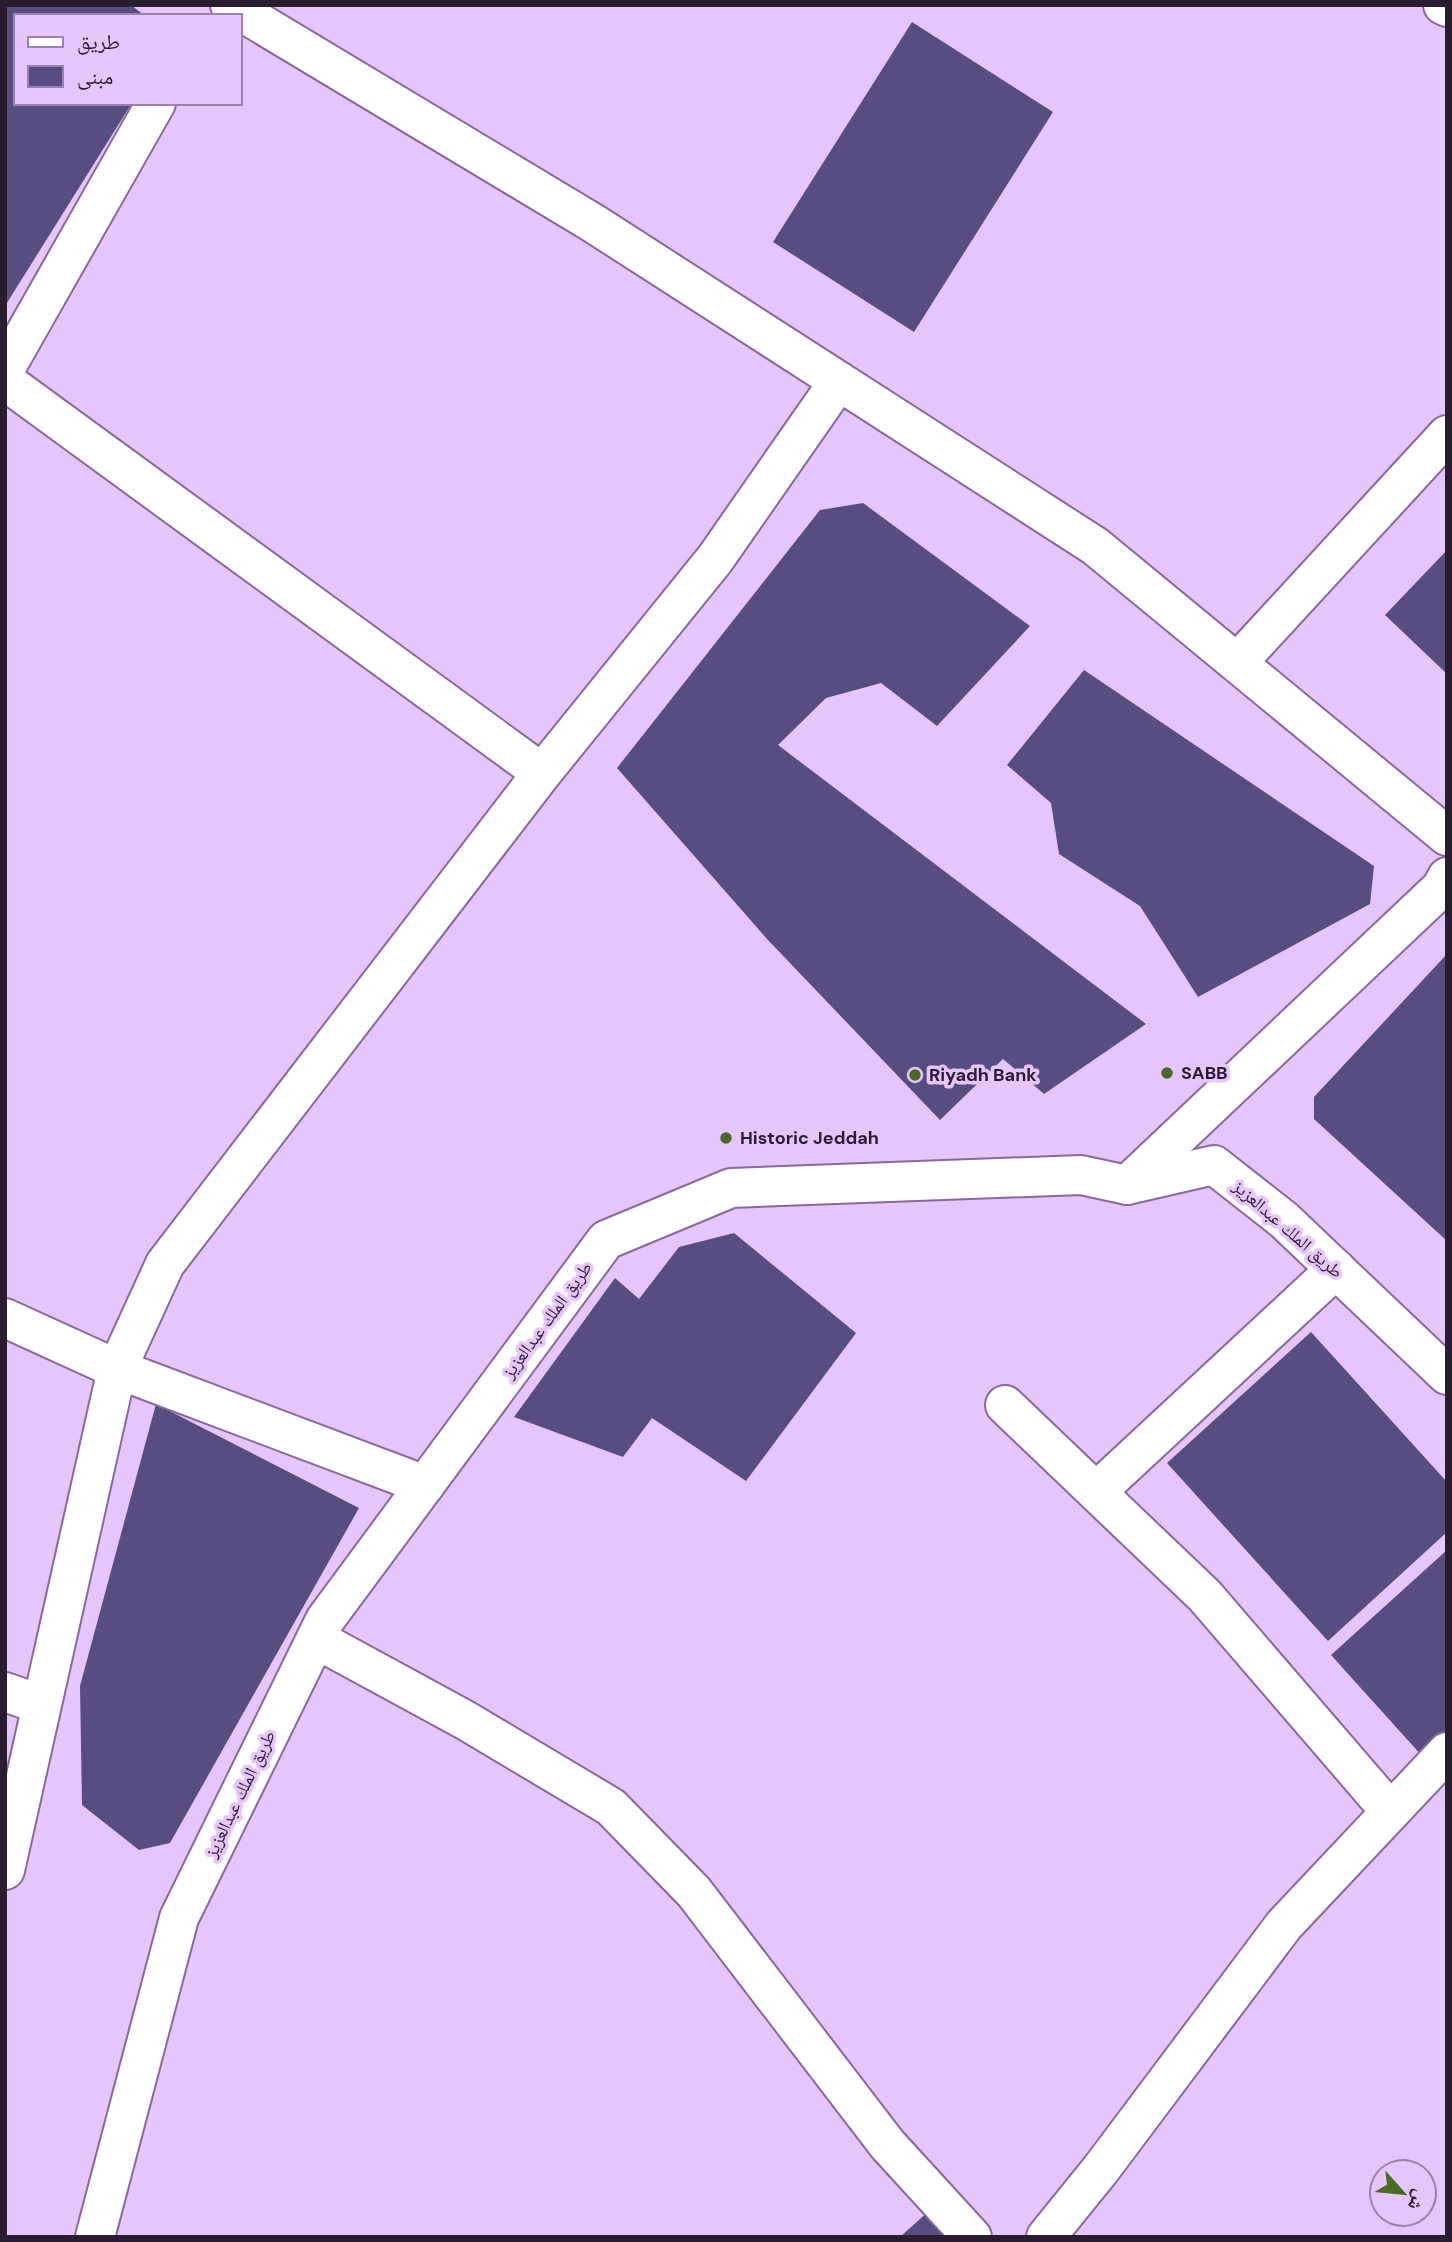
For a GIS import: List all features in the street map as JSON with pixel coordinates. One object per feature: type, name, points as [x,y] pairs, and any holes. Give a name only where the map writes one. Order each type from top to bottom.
[{"type":"street","points":[[230,5],[593,223],[1095,546],[1447,836]]},
{"type":"street","points":[[5,369],[155,105]]},
{"type":"street","points":[[5,381],[542,773]]},
{"type":"street","points":[[5,1870],[117,1368],[165,1264],[542,773],[715,559],[839,381]]},
{"type":"street","points":[[1237,663],[1447,435]]},
{"type":"street","points":[[1127,1185],[1444,883]]},
{"type":"street","name":"طريق الملك عبدالعزيز","points":[[95,2237],[179,1918],[316,1639],[326,1620],[606,1240],[731,1188],[1081,1175],[1127,1185],[1214,1165],[1284,1220],[1447,1375]]},
{"type":"street","points":[[1096,1492],[1336,1269]]},
{"type":"street","points":[[5,1318],[117,1368],[425,1485]]},
{"type":"street","points":[[1005,1405],[1205,1596],[1390,1811]]},
{"type":"street","points":[[316,1639],[465,1720],[611,1807],[694,1892],[887,2144],[972,2237]]},
{"type":"street","points":[[5,1692],[43,1705]]},
{"type":"street","points":[[1046,2237],[1101,2169],[1284,1924],[1447,1752]]},
{"type":"building","points":[[5,5],[131,5],[142,14],[14,14],[14,105],[131,105],[5,306]]},
{"type":"building","points":[[912,22],[1053,112],[914,332],[773,242]]},
{"type":"building","points":[[863,503],[1030,626],[937,726],[881,683],[826,698],[778,745],[1146,1024],[1044,1094],[1003,1059],[940,1120],[767,939],[617,768],[820,510]]},
{"type":"building","points":[[1447,550],[1447,674],[1385,615]]},
{"type":"building","points":[[1084,670],[1374,866],[1370,904],[1198,997],[1140,906],[1059,854],[1051,803],[1007,765]]},
{"type":"building","points":[[1447,954],[1447,1241],[1314,1119],[1314,1097]]},
{"type":"building","points":[[734,1233],[856,1333],[746,1481],[652,1418],[623,1457],[514,1417],[615,1278],[639,1299],[679,1247]]},
{"type":"building","points":[[1311,1332],[1447,1482],[1447,1532],[1328,1641],[1167,1463]]},
{"type":"building","points":[[156,1404],[359,1508],[170,1843],[139,1850],[82,1805],[80,1686]]},
{"type":"building","points":[[1447,1550],[1447,1735],[1423,1757],[1331,1655]]},
{"type":"building","points":[[930,2210],[953,2237],[900,2237]]},
{"type":"place","name":"SABB","points":[[1167,1073]]},
{"type":"place","name":"Riyadh Bank","points":[[915,1075]]},
{"type":"place","name":"Historic Jeddah","points":[[726,1138]]}]
